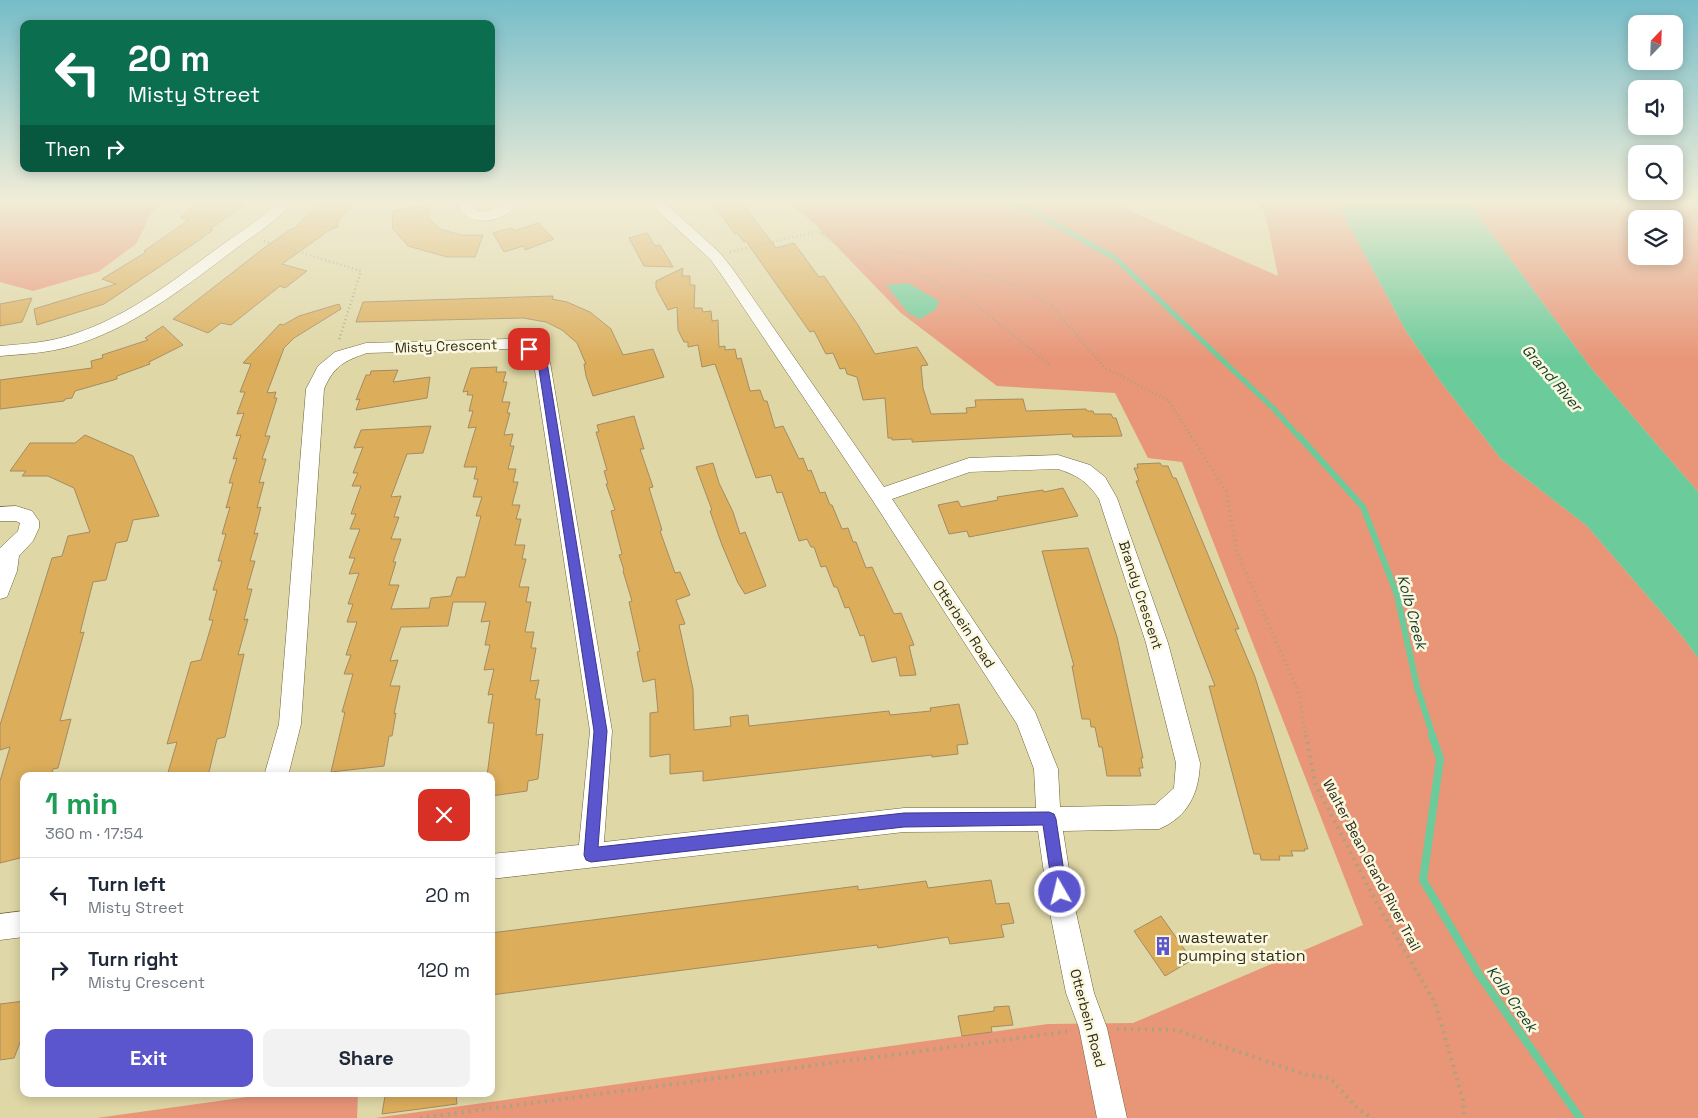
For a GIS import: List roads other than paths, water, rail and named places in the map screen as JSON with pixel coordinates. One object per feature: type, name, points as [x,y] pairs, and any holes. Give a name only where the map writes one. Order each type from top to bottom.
[{"type":"street","points":[[0,352],[49,346],[112,326],[152,303],[216,255]]},
{"type":"street","name":"Otterbein Road","points":[[714,255],[880,496],[1027,719],[1046,769],[1049,819],[1062,908],[1078,983],[1093,1028],[1112,1118]]},
{"type":"street","name":"Misty Crescent","points":[[277,772],[290,724],[315,389],[324,370],[341,356],[366,348],[508,344],[529,349],[542,362],[601,731],[591,855]]},
{"type":"street","name":"Brandy Crescent","points":[[495,867],[904,820],[1159,817],[1177,804],[1188,784],[1188,763],[1157,642],[1108,498],[1098,482],[1082,470],[1058,462],[969,465],[880,496]]},
{"type":"street","points":[[0,514],[13,512],[23,514],[29,519],[30,526],[24,540],[4,556],[7,571],[0,591]]},
{"type":"street","points":[[0,927],[20,924]]},
{"type":"water","name":"Grand River","points":[[1365,255],[1508,255],[1591,368],[1698,492],[1698,658],[1682,636],[1587,526],[1501,459],[1441,382],[1406,331]]},
{"type":"water","points":[[908,283],[939,301],[936,309],[920,319],[908,313],[886,285]]},
{"type":"waterway","name":"Kolb Creek","points":[[1110,255],[1274,409],[1300,438]]},
{"type":"waterway","name":"Kolb Creek","points":[[1299,436],[1363,507],[1397,595],[1417,687],[1433,736]]},
{"type":"waterway","name":"Kolb Creek","points":[[1432,735],[1440,759],[1423,880],[1478,973],[1580,1118]]},
{"type":"place","name":"wastewater pumping station","points":[[1163,946]]}]
